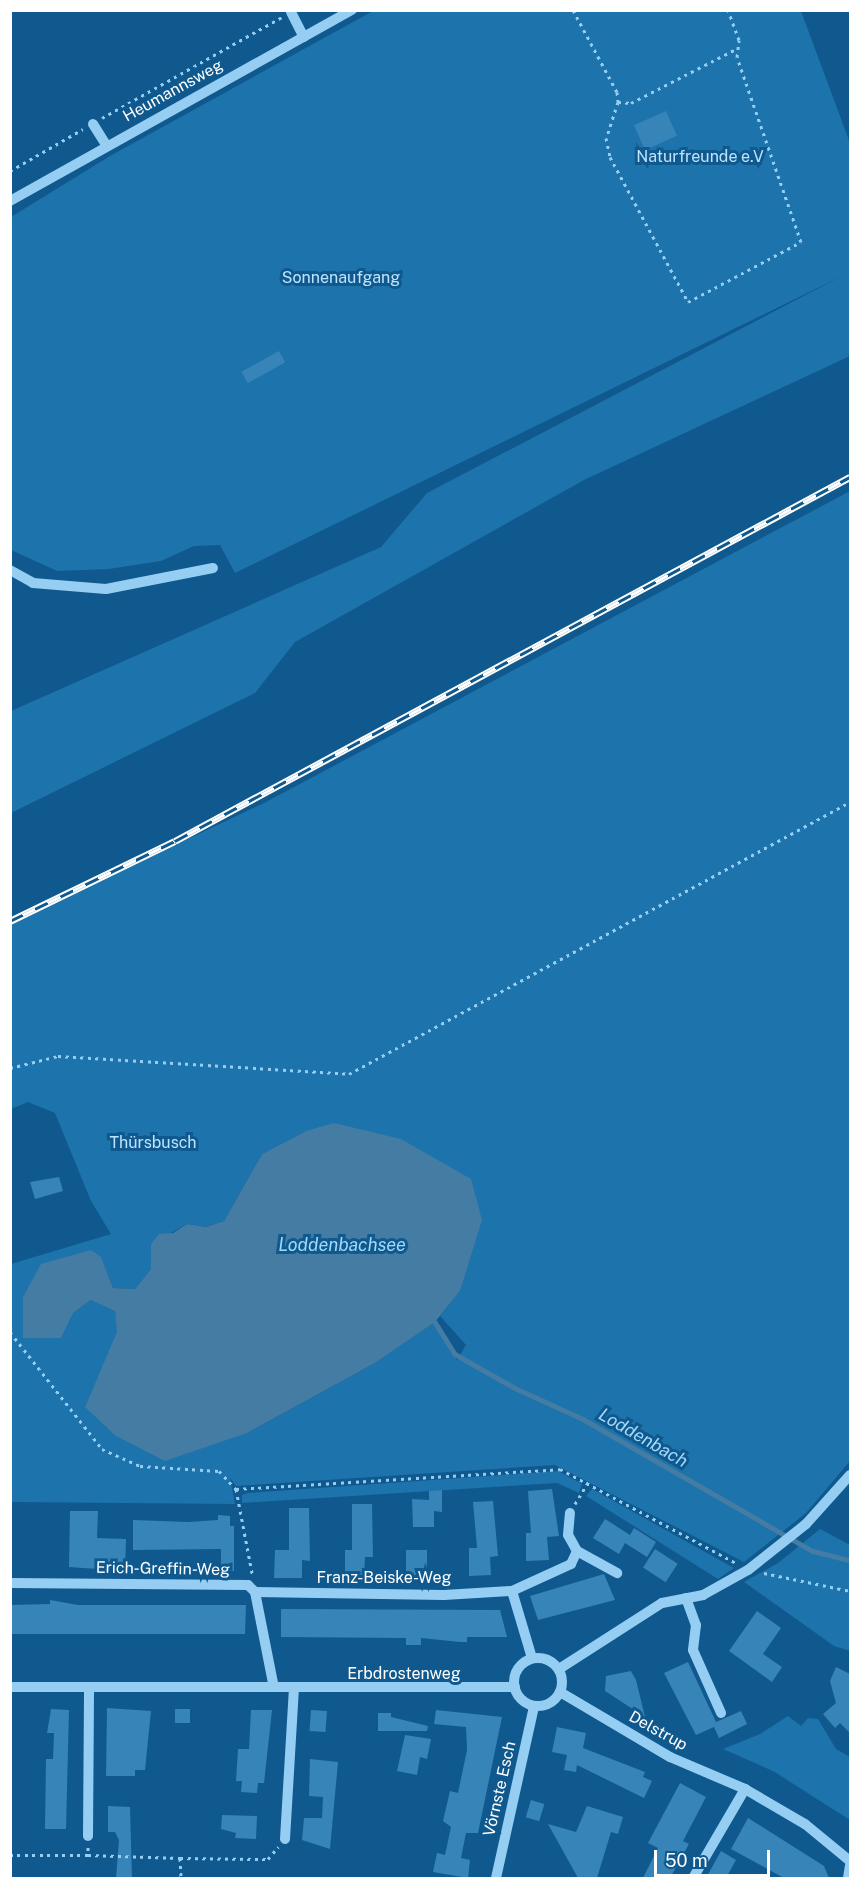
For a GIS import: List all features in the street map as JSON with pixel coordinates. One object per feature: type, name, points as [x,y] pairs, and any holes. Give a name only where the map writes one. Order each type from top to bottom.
[{"type":"street","name":"Heumannsweg","points":[[10,201],[106,145],[352,10]]},
{"type":"street","points":[[291,12],[304,37]]},
{"type":"street","points":[[93,124],[106,145]]},
{"type":"street","points":[[10,570],[33,583],[106,589],[213,568]]},
{"type":"street","points":[[559,1669],[662,1603],[704,1595],[748,1570],[806,1524],[850,1475]]},
{"type":"street","points":[[570,1513],[568,1534],[577,1551],[617,1573]]},
{"type":"street","name":"Franz-Beiske-Weg","points":[[254,1590],[444,1595],[512,1591],[571,1564],[577,1551]]},
{"type":"street","name":"Erich-Greffin-Weg","points":[[10,1583],[254,1590]]},
{"type":"street","points":[[254,1590],[273,1683]]},
{"type":"street","points":[[512,1591],[532,1658]]},
{"type":"street","points":[[686,1598],[696,1625],[693,1650],[721,1713]]},
{"type":"street","points":[[532,1658],[543,1658],[559,1669],[560,1692],[554,1701],[534,1706],[518,1696],[515,1687],[518,1669],[532,1658]]},
{"type":"street","name":"Erbdrostenweg","points":[[10,1687],[89,1688],[273,1683],[294,1689],[515,1687]]},
{"type":"street","points":[[88,1836],[89,1688]]},
{"type":"street","points":[[285,1839],[294,1689]]},
{"type":"street","name":"Delstrup","points":[[560,1692],[670,1757],[745,1789],[805,1824],[850,1861]]},
{"type":"street","name":"Vörnste Esch","points":[[496,1878],[534,1706]]},
{"type":"street","points":[[693,1878],[745,1789]]},
{"type":"street","points":[[848,1878],[850,1866]]},
{"type":"path","points":[[573,10],[618,102],[606,138],[610,157],[688,302],[801,242],[737,57],[738,48],[728,10]]},
{"type":"path","points":[[10,171],[291,12]]},
{"type":"path","points":[[618,102],[631,103],[738,48]]},
{"type":"path","points":[[10,1068],[58,1056],[349,1074],[850,802]]},
{"type":"path","points":[[10,1332],[102,1449],[140,1466],[219,1471],[236,1490],[254,1590]]},
{"type":"path","points":[[236,1490],[560,1469],[748,1570],[850,1591]]},
{"type":"path","points":[[578,1501],[588,1482]]},
{"type":"path","points":[[88,1836],[88,1855]]},
{"type":"path","points":[[10,1855],[268,1859],[285,1839]]},
{"type":"path","points":[[180,1858],[180,1878]]},
{"type":"green space","points":[[373,11],[801,11],[850,143],[850,356],[584,480],[295,642],[255,693],[11,813],[11,711],[381,547],[427,493],[842,276],[235,573],[220,545],[194,546],[161,561],[109,569],[57,571],[11,550],[11,217],[110,156]]},
{"type":"green space","name":"Thürsbusch","points":[[850,491],[850,1461],[806,1513],[744,1562],[555,1465],[236,1486],[230,1478],[235,1504],[11,1502],[11,1264],[111,1234],[91,1201],[55,1113],[28,1102],[11,1109],[11,923],[264,803]],"holes":[[[306,1131],[460,1291],[440,1316],[466,1345],[457,1360],[435,1322],[375,1363],[247,1433],[85,1407],[118,1332],[115,1311],[107,1305],[91,1300],[73,1313],[101,1258],[113,1288],[135,1289],[151,1269],[151,1244],[187,1224],[206,1227],[224,1221],[262,1154]]]},
{"type":"green space","points":[[558,1471],[582,1484],[579,1493],[557,1483],[242,1503],[242,1495],[248,1493]]},
{"type":"green space","points":[[592,1489],[734,1568],[718,1579],[586,1496]]},
{"type":"green space","points":[[820,1529],[850,1545],[850,1651],[834,1646],[744,1582],[778,1563]]},
{"type":"green space","points":[[788,1716],[801,1726],[808,1718],[818,1719],[836,1749],[850,1757],[850,1820],[773,1771],[723,1749],[760,1734]]},
{"type":"water","name":"Loddenbachsee","points":[[334,1123],[401,1139],[471,1179],[482,1220],[460,1291],[435,1322],[375,1363],[247,1433],[165,1461],[116,1436],[85,1407],[117,1332],[115,1311],[91,1300],[73,1313],[61,1338],[23,1338],[23,1297],[41,1264],[91,1250],[101,1257],[113,1288],[135,1289],[151,1269],[151,1244],[159,1234],[173,1233],[187,1224],[206,1227],[224,1221],[262,1154],[306,1131]]},
{"type":"building","points":[[666,111],[677,136],[645,150],[634,125]]},
{"type":"building","points":[[279,351],[285,362],[248,383],[241,372]]},
{"type":"building","points":[[59,1177],[63,1191],[35,1199],[30,1182]]},
{"type":"building","points":[[552,1489],[559,1536],[547,1537],[549,1560],[526,1561],[526,1533],[531,1533],[528,1491]]},
{"type":"building","points":[[442,1490],[442,1512],[434,1511],[434,1527],[413,1527],[412,1499],[429,1500],[429,1491]]},
{"type":"building","points":[[493,1501],[498,1556],[490,1557],[491,1575],[469,1576],[469,1548],[477,1548],[473,1502]]},
{"type":"building","points":[[352,1504],[372,1504],[373,1557],[365,1557],[364,1578],[345,1578],[345,1550],[352,1550]]},
{"type":"building","points":[[289,1508],[309,1508],[310,1561],[302,1560],[302,1578],[274,1578],[275,1550],[289,1550]]},
{"type":"building","points":[[70,1511],[98,1511],[97,1538],[126,1539],[125,1571],[69,1567]]},
{"type":"building","points":[[218,1515],[230,1516],[230,1526],[234,1526],[234,1571],[221,1570],[221,1549],[133,1550],[133,1520],[188,1522],[218,1520]]},
{"type":"building","points":[[605,1519],[630,1535],[634,1528],[656,1542],[647,1557],[625,1543],[619,1554],[593,1538]]},
{"type":"building","points":[[655,1549],[678,1564],[666,1582],[643,1567]]},
{"type":"building","points":[[406,1550],[427,1550],[427,1579],[406,1579]]},
{"type":"building","points":[[604,1574],[615,1600],[538,1620],[530,1596]]},
{"type":"building","points":[[50,1600],[78,1605],[246,1605],[245,1634],[10,1634],[10,1605],[50,1604]]},
{"type":"building","points":[[281,1609],[500,1610],[507,1637],[467,1637],[467,1642],[421,1638],[421,1645],[406,1645],[406,1638],[281,1637]]},
{"type":"building","points":[[757,1611],[781,1628],[763,1654],[782,1667],[772,1682],[729,1651]]},
{"type":"building","points":[[688,1662],[716,1722],[741,1711],[747,1724],[719,1738],[714,1727],[696,1735],[664,1673]]},
{"type":"building","points":[[836,1667],[850,1674],[850,1733],[840,1723],[835,1728],[823,1714],[836,1703],[830,1681]]},
{"type":"building","points":[[631,1671],[636,1680],[645,1717],[605,1691],[606,1676]]},
{"type":"building","points":[[107,1708],[151,1711],[145,1770],[135,1770],[135,1776],[106,1776]]},
{"type":"building","points":[[51,1709],[69,1710],[66,1829],[45,1829],[46,1759],[53,1759],[54,1733],[47,1733]]},
{"type":"building","points":[[175,1709],[190,1709],[190,1723],[175,1723]]},
{"type":"building","points":[[251,1710],[272,1710],[264,1783],[258,1783],[257,1793],[241,1792],[242,1781],[236,1781],[238,1749],[249,1749]]},
{"type":"building","points":[[311,1710],[327,1711],[325,1732],[310,1731]]},
{"type":"building","points":[[436,1710],[502,1717],[478,1833],[466,1833],[461,1858],[470,1860],[468,1878],[433,1872],[437,1853],[445,1855],[451,1827],[443,1821],[450,1791],[458,1793],[467,1750],[466,1727],[434,1724]]},
{"type":"building","points":[[378,1713],[391,1713],[391,1717],[428,1726],[427,1731],[378,1731]]},
{"type":"building","points":[[557,1727],[586,1733],[583,1748],[645,1772],[643,1777],[652,1781],[644,1798],[577,1765],[576,1772],[564,1770],[567,1755],[552,1752]]},
{"type":"building","points":[[405,1735],[431,1739],[427,1759],[420,1757],[417,1775],[397,1771]]},
{"type":"building","points":[[310,1759],[338,1762],[330,1849],[302,1840],[304,1818],[322,1818],[323,1797],[309,1796]]},
{"type":"building","points":[[680,1783],[706,1797],[683,1841],[689,1844],[670,1878],[643,1878],[658,1848],[648,1843]]},
{"type":"building","points":[[531,1800],[544,1804],[539,1821],[526,1817]]},
{"type":"building","points":[[108,1806],[130,1807],[132,1878],[116,1878],[119,1840],[115,1832],[108,1832]]},
{"type":"building","points":[[587,1806],[623,1817],[618,1834],[611,1832],[597,1878],[578,1878],[548,1824],[576,1832]]},
{"type":"building","points":[[222,1815],[257,1816],[256,1839],[235,1838],[236,1833],[221,1829]]},
{"type":"building","points":[[748,1818],[824,1866],[829,1878],[784,1878],[731,1849]]},
{"type":"building","points":[[721,1851],[736,1860],[726,1878],[706,1878]]},
{"type":"waterway","name":"Loddenbach","points":[[435,1322],[455,1354],[515,1388],[583,1419],[813,1551],[850,1560]]},
{"type":"railway","points":[[10,921],[175,841],[850,477]]},
{"type":"park label","name":"Naturfreunde e.V","points":[[700,157]]},
{"type":"park label","name":"Sonnenaufgang","points":[[341,278]]}]
